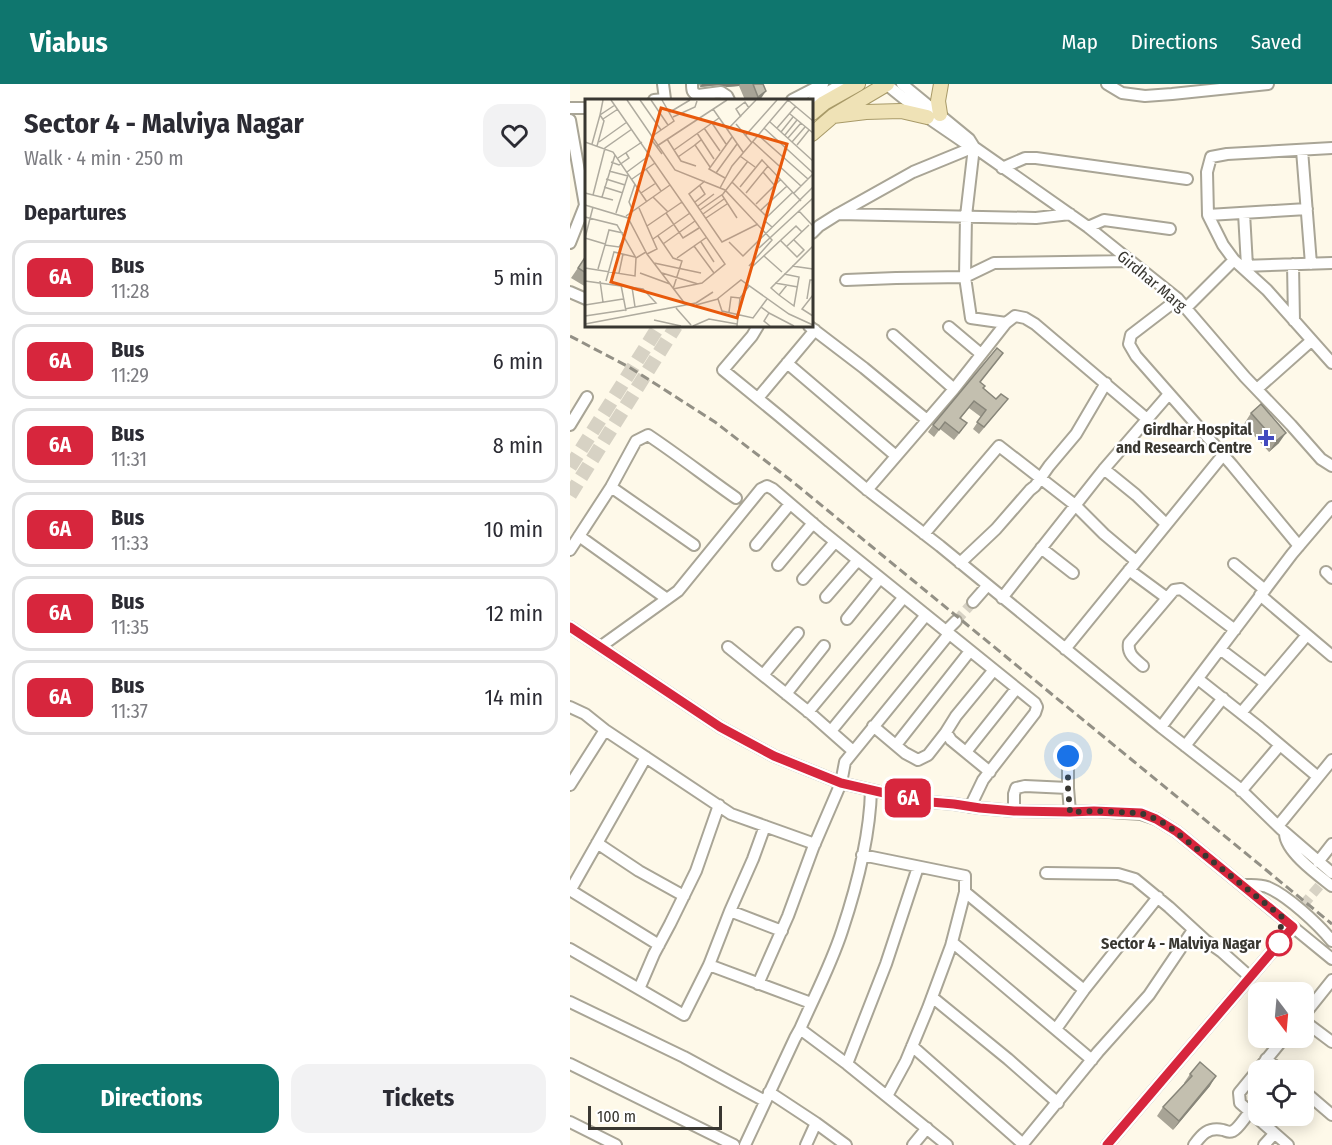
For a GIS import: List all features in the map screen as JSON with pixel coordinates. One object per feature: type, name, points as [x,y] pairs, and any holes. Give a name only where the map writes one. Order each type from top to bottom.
[{"type":"main road","points":[[813,112],[824,103],[858,84]]},
{"type":"main road","points":[[813,133],[834,116],[886,84]]},
{"type":"main road","points":[[834,116],[901,111],[933,116],[941,84]]},
{"type":"street","points":[[661,99],[663,84]]},
{"type":"street","points":[[692,84],[694,94],[721,92],[728,99]]},
{"type":"street","points":[[794,99],[823,84]]},
{"type":"street","points":[[813,100],[842,84]]},
{"type":"street","points":[[886,84],[933,116]]},
{"type":"street","points":[[902,84],[933,116]]},
{"type":"street","points":[[1107,84],[1122,93],[1144,96],[1208,87],[1268,84]]},
{"type":"street","name":"Girdhar Marg","points":[[933,116],[969,139],[974,147],[1002,168],[1088,227],[1178,298],[1257,390],[1321,459],[1332,466]]},
{"type":"street","points":[[570,120],[585,200]]},
{"type":"street","points":[[813,232],[838,214],[914,172],[974,147],[966,216],[965,278],[971,318],[1006,323]]},
{"type":"street","points":[[1331,358],[1311,341],[1267,290],[1223,245],[1208,215],[1208,172],[1211,157],[1227,154],[1332,148]]},
{"type":"street","points":[[1302,150],[1311,264]]},
{"type":"street","points":[[1002,168],[1025,158],[1036,158],[1187,179]]},
{"type":"street","points":[[570,243],[585,207]]},
{"type":"street","points":[[1208,215],[1307,209]]},
{"type":"street","points":[[1241,264],[1244,213]]},
{"type":"street","points":[[838,214],[1036,218],[1070,214]]},
{"type":"street","points":[[1088,227],[1104,220],[1170,229]]},
{"type":"street","points":[[846,280],[965,278],[994,263],[1130,261]]},
{"type":"street","points":[[1186,308],[1241,264],[1332,263]]},
{"type":"street","points":[[1293,264],[1294,321]]},
{"type":"street","points":[[570,292],[585,299]]},
{"type":"street","points":[[1178,298],[1131,335],[1129,344],[1136,356],[1299,546]]},
{"type":"street","points":[[867,490],[954,389],[1006,323],[1015,316],[1025,318],[1035,324],[1147,419]]},
{"type":"street","points":[[757,327],[723,370],[867,490],[1241,791],[1318,862],[1327,880]]},
{"type":"street","points":[[949,327],[981,354]]},
{"type":"street","points":[[758,398],[812,328],[927,420]]},
{"type":"street","points":[[893,334],[954,389]]},
{"type":"street","points":[[1257,390],[1311,341]]},
{"type":"street","points":[[787,363],[896,456]]},
{"type":"street","points":[[960,563],[996,529],[1035,486],[1076,434],[1106,383]]},
{"type":"street","points":[[1002,598],[1104,469],[1169,394]]},
{"type":"street","points":[[570,425],[587,397]]},
{"type":"street","points":[[570,550],[611,487],[636,441],[648,435],[736,498]]},
{"type":"street","points":[[924,534],[999,446],[1076,506],[1136,561]]},
{"type":"street","points":[[1065,649],[1223,456]]},
{"type":"street","points":[[1104,469],[1166,524]]},
{"type":"street","points":[[600,647],[678,591],[761,489],[767,486],[1035,703],[1037,707],[1035,713],[983,780],[970,807]]},
{"type":"street","points":[[611,487],[694,545]]},
{"type":"street","points":[[756,545],[790,504]]},
{"type":"street","points":[[1161,727],[1299,546],[1332,507]]},
{"type":"street","points":[[1323,517],[1332,526]]},
{"type":"street","points":[[778,566],[813,524]]},
{"type":"street","points":[[579,536],[667,599]]},
{"type":"street","points":[[804,579],[835,542]]},
{"type":"street","points":[[1041,548],[1073,573]]},
{"type":"street","points":[[826,597],[858,560]]},
{"type":"street","points":[[1234,564],[1307,635],[1332,656]]},
{"type":"street","points":[[1129,570],[1167,598]]},
{"type":"street","points":[[847,619],[880,578]]},
{"type":"street","points":[[973,602],[987,586]]},
{"type":"street","points":[[1143,666],[1132,657],[1128,649],[1129,643],[1174,590],[1181,589],[1235,630]]},
{"type":"street","points":[[808,712],[904,597]]},
{"type":"street","points":[[831,732],[926,615]]},
{"type":"street","points":[[758,984],[841,783],[845,762],[956,621]]},
{"type":"street","points":[[570,627],[739,738],[774,756],[841,783],[919,801],[970,807],[1014,811],[1141,813],[1156,819],[1177,832],[1332,959]]},
{"type":"street","points":[[763,675],[798,633]]},
{"type":"street","points":[[1240,712],[1307,635]]},
{"type":"street","points":[[786,694],[824,646]]},
{"type":"street","points":[[728,647],[853,751]]},
{"type":"street","points":[[1220,649],[1265,684]]},
{"type":"street","points":[[896,745],[970,651]]},
{"type":"street","points":[[873,726],[905,753],[918,760],[928,755],[993,671]]},
{"type":"street","points":[[1198,679],[1318,777]]},
{"type":"street","points":[[966,752],[1016,689]]},
{"type":"street","points":[[1185,746],[1223,698]]},
{"type":"street","points":[[570,707],[585,714],[605,730],[732,814],[815,844]]},
{"type":"street","points":[[570,785],[605,730]]},
{"type":"street","points":[[946,732],[951,740],[990,772]]},
{"type":"street","points":[[1241,791],[1280,745]]},
{"type":"street","points":[[1068,756],[1070,812]]},
{"type":"street","points":[[646,757],[570,890],[659,945]]},
{"type":"street","points":[[1282,829],[1332,760]]},
{"type":"street","points":[[1014,811],[1016,788],[1025,786],[1068,788]]},
{"type":"street","points":[[745,1145],[800,1029],[842,932],[862,855],[871,790]]},
{"type":"street","points":[[639,989],[696,871],[719,805]]},
{"type":"street","points":[[570,948],[684,1016],[709,965],[765,826]]},
{"type":"street","points":[[1282,829],[1286,841],[1297,856],[1327,880]]},
{"type":"street","points":[[597,843],[639,871],[684,896]]},
{"type":"street","points":[[1318,862],[1332,843]]},
{"type":"street","points":[[862,855],[965,876],[965,891],[952,942],[906,1061],[887,1095]]},
{"type":"street","points":[[847,1064],[886,964],[918,867]]},
{"type":"street","points":[[1046,873],[1118,874],[1135,879],[1250,977]]},
{"type":"street","points":[[1243,885],[1265,886],[1301,907],[1332,941]]},
{"type":"street","points":[[965,891],[1084,990]]},
{"type":"street","points":[[1056,1029],[1119,944],[1158,897]]},
{"type":"street","points":[[730,911],[782,930]]},
{"type":"street","points":[[1107,1145],[1293,927]]},
{"type":"street","points":[[912,1046],[1023,1144],[1149,995],[1193,930]]},
{"type":"street","points":[[952,942],[1092,1060]]},
{"type":"street","points":[[709,965],[811,1003]]},
{"type":"street","points":[[1314,1003],[1332,980]]},
{"type":"street","points":[[932,997],[1058,1103]]},
{"type":"street","points":[[570,1002],[767,1097],[816,1123],[846,1145]]},
{"type":"street","points":[[1314,1028],[1332,1042]]},
{"type":"street","points":[[800,1029],[887,1095],[947,1145]]},
{"type":"street","points":[[1266,1059],[1275,1048]]},
{"type":"street","points":[[570,1064],[734,1145]]},
{"type":"street","points":[[1248,1082],[1239,1093],[1240,1103],[1248,1110]]},
{"type":"street","points":[[1314,1100],[1332,1115]]},
{"type":"street","points":[[1194,1145],[1206,1131],[1211,1129],[1234,1131],[1248,1114]]},
{"type":"street","points":[[570,1122],[616,1145]]},
{"type":"street","points":[[806,1145],[816,1123]]},
{"type":"street","points":[[1265,1126],[1288,1145]]},
{"type":"street","points":[[913,1145],[927,1128]]},
{"type":"street","points":[[1264,1145],[1274,1134]]},
{"type":"building","points":[[753,84],[763,84],[766,91],[758,97]]},
{"type":"building","points":[[585,258],[585,272],[578,268]]},
{"type":"building","points":[[997,348],[1003,353],[980,382],[985,386],[983,388],[996,399],[1001,394],[1008,399],[984,427],[977,422],[986,410],[974,401],[960,418],[967,423],[959,433],[945,422],[939,430],[933,425]]},
{"type":"building","points":[[1261,404],[1286,433],[1276,441],[1251,413]]},
{"type":"building","points":[[1200,1062],[1216,1076],[1179,1121],[1163,1107],[1192,1076],[1190,1074]]},
{"type":"tunnel","points":[[570,467],[658,327]]},
{"type":"tunnel","points":[[570,495],[675,327]]},
{"type":"tunnel","points":[[956,621],[973,602]]},
{"type":"tunnel","points":[[1303,905],[1321,884]]},
{"type":"railway","points":[[570,336],[629,367],[715,422],[793,482],[1332,924]]},
{"type":"bus line","name":"6A","points":[[570,627],[720,727],[774,756],[841,783],[919,801],[980,808],[1014,811],[1141,813],[1156,819],[1177,832],[1293,927],[1107,1145]]},
{"type":"place","name":"Girdhar Hospital and Research Centre","points":[[1266,438]]},
{"type":"place","name":"Sector 4 - Malviya Nagar","points":[[1279,943]]},
{"type":"route","points":[[1068,756],[1070,812],[1141,813],[1167,825],[1282,917],[1279,943]]}]
